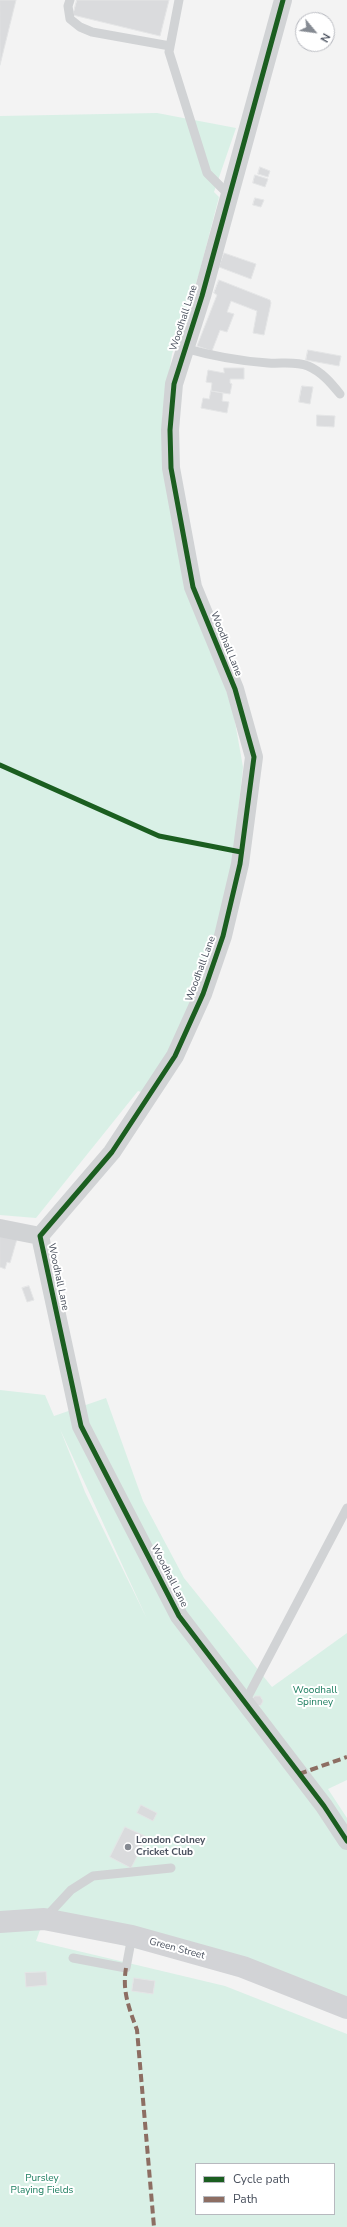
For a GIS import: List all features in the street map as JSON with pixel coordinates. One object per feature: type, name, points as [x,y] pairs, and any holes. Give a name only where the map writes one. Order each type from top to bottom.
[{"type":"main road","name":"Green Street","points":[[0,1922],[44,1919],[132,1936],[243,1967],[347,2008]]},
{"type":"street","name":"Woodhall Lane","points":[[282,0],[228,194],[202,296],[184,348],[174,384],[170,430],[171,468],[193,587],[235,689],[254,757],[240,864],[220,943],[203,994],[175,1056],[112,1152],[40,1236],[81,1426],[179,1616],[324,1806],[347,1841]]},
{"type":"street","points":[[0,1228],[40,1236]]},
{"type":"lane","points":[[70,0],[68,6],[70,19],[80,27],[92,32],[170,46]]},
{"type":"lane","points":[[179,0],[169,52],[207,173],[228,194]]},
{"type":"lane","points":[[184,348],[212,356],[269,363],[296,363],[307,366],[326,378],[340,394]]},
{"type":"lane","points":[[245,1702],[347,1508]]},
{"type":"lane","points":[[44,1919],[70,1890],[93,1876],[171,1868]]},
{"type":"lane","points":[[73,1958],[126,1968],[132,1936]]},
{"type":"green space","points":[[157,113],[236,128],[214,192],[219,197],[199,274],[172,354],[162,417],[164,476],[220,672],[233,711],[243,767],[233,858],[225,901],[200,988],[176,1044],[144,1093],[138,1091],[36,1218],[0,1215],[0,116]]},
{"type":"green space","name":"Woodhall Spinney","points":[[0,1390],[45,1395],[54,1416],[106,1398],[143,1501],[184,1578],[272,1687],[347,1633],[347,1780],[328,1789],[347,1818],[347,2000],[334,1995],[0,1916]],"holes":[[[60,1429],[147,1619],[85,1492]]]},
{"type":"green space","name":"Pursley Playing Fields","points":[[44,1919],[36,1941],[225,1986],[347,2034],[347,2227],[0,2227],[0,1922]]},
{"type":"building","points":[[0,0],[16,0],[0,65]]},
{"type":"building","points":[[77,0],[169,0],[160,36],[73,15]]},
{"type":"building","points":[[260,167],[270,171],[268,177],[258,174]]},
{"type":"building","points":[[255,175],[268,179],[265,187],[253,183]]},
{"type":"building","points":[[255,198],[264,200],[261,207],[253,205]]},
{"type":"building","points":[[224,253],[256,264],[251,279],[219,267]]},
{"type":"building","points":[[219,280],[270,300],[271,303],[264,335],[253,333],[257,311],[231,301],[227,312],[234,314],[227,332],[220,330],[212,351],[197,346],[217,295],[214,293]]},
{"type":"building","points":[[308,350],[341,356],[339,366],[306,360]]},
{"type":"building","points":[[224,368],[244,368],[244,379],[230,379],[230,383],[232,384],[230,394],[211,391],[212,383],[206,382],[208,370],[224,373]]},
{"type":"building","points":[[302,386],[313,387],[310,404],[299,402]]},
{"type":"building","points":[[211,391],[223,393],[222,401],[229,402],[227,413],[201,408],[203,398],[209,399]]},
{"type":"building","points":[[317,415],[335,416],[334,427],[317,426]]},
{"type":"building","points":[[0,1235],[17,1239],[10,1263],[7,1262],[5,1269],[0,1267]]},
{"type":"building","points":[[29,1286],[34,1300],[27,1302],[22,1288]]},
{"type":"building","points":[[255,1696],[260,1696],[263,1701],[261,1705],[255,1707],[251,1701]]},
{"type":"building","points":[[141,1805],[157,1813],[153,1821],[137,1813]]},
{"type":"building","name":"London Colney Cricket Club","points":[[125,1827],[147,1837],[131,1868],[110,1857]]},
{"type":"building","points":[[46,1972],[47,1985],[26,1987],[25,1973]]},
{"type":"building","points":[[134,1978],[155,1981],[153,1994],[132,1991]]},
{"type":"marked path","points":[[299,1774],[347,1757]]},
{"type":"marked path","points":[[126,1968],[126,1992],[129,2007],[137,2030],[154,2227]]},
{"type":"cycle path","points":[[283,0],[202,296],[174,384],[170,430],[171,468],[193,587],[235,689],[254,757],[240,864],[223,936],[203,994],[175,1056],[112,1152],[40,1236],[81,1426],[179,1616],[324,1806],[347,1841]]},
{"type":"cycle path","points":[[0,765],[159,836],[241,852]]},
{"type":"place","name":"London Colney Cricket Club","points":[[128,1847]]}]
